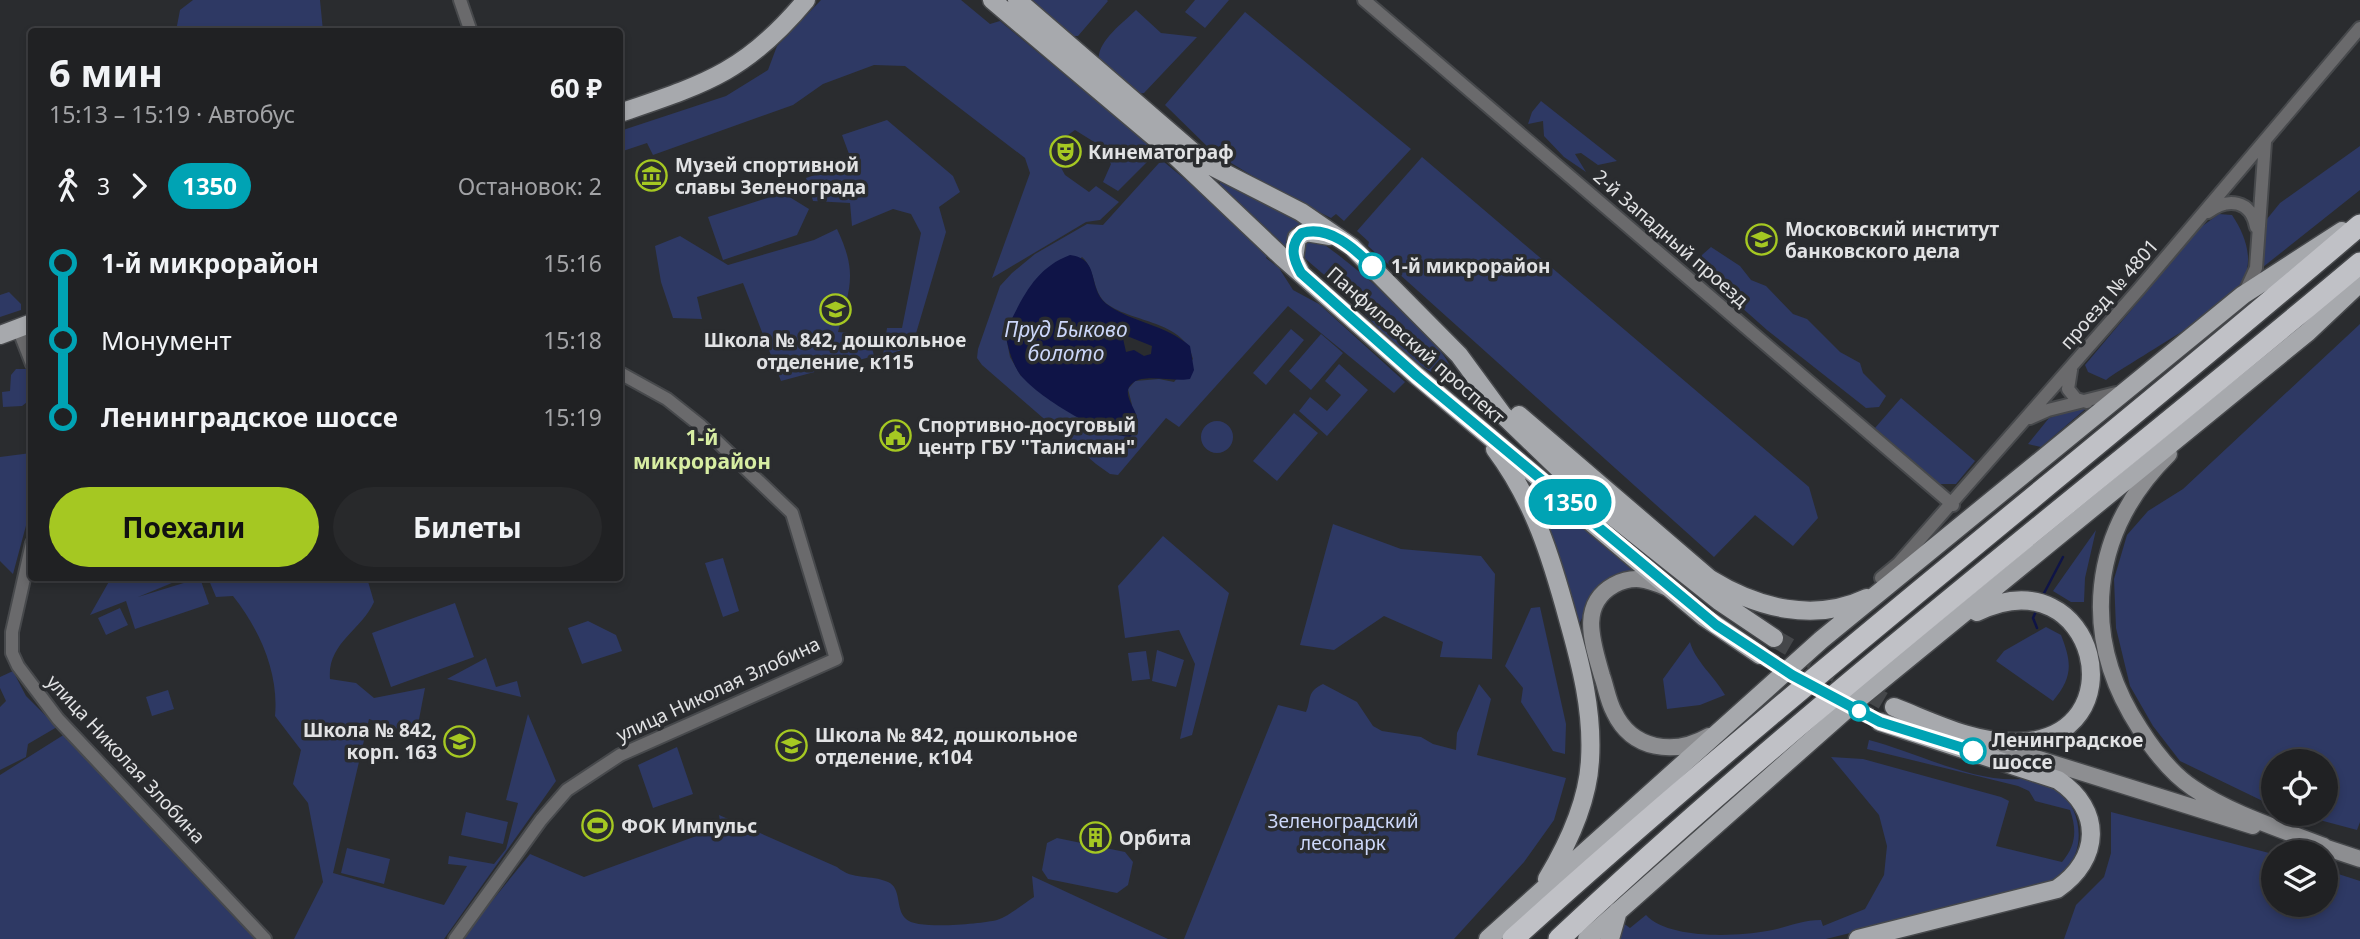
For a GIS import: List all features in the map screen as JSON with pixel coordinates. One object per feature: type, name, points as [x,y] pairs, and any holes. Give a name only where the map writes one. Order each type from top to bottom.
[{"type":"highway","points":[[1513,939],[1634,829],[1838,655],[2360,223]]},
{"type":"highway","points":[[1559,939],[1652,852],[1863,672],[2360,263]]},
{"type":"main road","points":[[623,112],[695,87],[746,60],[806,0]]},
{"type":"main road","name":"Панфиловский проспект","points":[[992,0],[1166,148],[1301,273],[1472,422],[1679,596],[1760,655]]},
{"type":"main road","name":"Панфиловский проспект","points":[[1017,0],[1207,164],[1301,212],[1345,242],[1474,371],[1503,415],[1587,495],[1719,601],[1774,638]]},
{"type":"main road","points":[[1474,371],[1574,464],[1710,579],[1729,591],[1775,608],[1808,610],[1859,602],[2133,386],[2243,295],[2360,223]]},
{"type":"main road","points":[[1301,273],[1293,252],[1297,238],[1302,233],[1315,232],[1345,242]]},
{"type":"main road","points":[[1587,939],[1856,701],[2308,331],[2360,283]]},
{"type":"main road","points":[[0,335],[25,326]]},
{"type":"main road","points":[[1472,422],[1508,466],[1535,515],[1548,547],[1584,677],[1589,705],[1590,761],[1582,804],[1565,847],[1534,897]]},
{"type":"main road","points":[[1488,939],[1884,583]]},
{"type":"main road","points":[[1894,707],[1975,738],[2017,743],[2051,734],[2066,726],[2079,713],[2088,694],[2092,663],[2087,646],[2067,619],[2033,602],[1998,603],[1946,629]]},
{"type":"main road","points":[[1858,939],[2044,894],[2068,881],[2084,860],[2089,846],[2090,819],[2080,798],[2070,788],[2037,771],[1880,722]]},
{"type":"main road","points":[[1610,939],[1620,908]]},
{"type":"street","points":[[460,0],[470,28]]},
{"type":"street","name":"2-й Западный проезд","points":[[1364,0],[1952,505]]},
{"type":"street","name":"проезд № 4801","points":[[1884,583],[2360,27]]},
{"type":"street","points":[[2243,295],[2256,268],[2266,139]]},
{"type":"street","points":[[2199,218],[2217,205],[2233,202],[2242,204],[2254,218],[2258,235]]},
{"type":"street","points":[[2074,364],[2068,375],[2068,389],[2076,399],[2088,402]]},
{"type":"street","name":"улица Николая Злобина","points":[[455,939],[541,820],[567,790],[620,755],[836,659],[792,513],[701,426],[667,400],[623,375]]},
{"type":"street","points":[[2027,419],[2048,410],[2088,402],[2133,386]]},
{"type":"street","points":[[2218,405],[2154,468],[2135,493],[2115,529],[2101,579],[2100,610],[2106,652],[2127,709],[2149,743],[2182,779],[2209,797],[2310,840]]},
{"type":"street","name":"улица Николая Злобина","points":[[28,561],[12,632],[12,653],[18,666],[58,719],[265,939]]},
{"type":"street","points":[[1679,596],[1651,581],[1639,578],[1616,584],[1597,598],[1590,632],[1614,712],[1629,735],[1664,749],[1687,747],[1728,722]]},
{"type":"street","points":[[1975,738],[2303,840]]},
{"type":"street","points":[[2037,771],[2230,819]]},
{"type":"street","points":[[2338,851],[2360,859]]},
{"type":"green space","points":[[193,0],[320,0],[323,28],[177,28],[180,10]]},
{"type":"green space","points":[[821,0],[961,0],[990,24],[1000,21],[1148,144],[1152,152],[1150,159],[1118,191],[1103,182],[1111,164],[1099,145],[1075,130],[1058,142],[1053,153],[1065,175],[1089,192],[1096,186],[1119,202],[1100,220],[1086,222],[992,278],[1030,173],[1025,158],[905,66],[874,65],[823,84],[793,105],[653,155],[647,143],[623,151],[623,130],[726,96],[768,70],[777,46]]},
{"type":"green space","points":[[1029,0],[1108,1],[1078,36],[1073,36]]},
{"type":"green space","points":[[1195,0],[1229,0],[1205,28],[1185,12]]},
{"type":"green space","points":[[1136,10],[1161,33],[1197,37],[1144,93],[1137,94],[1099,61],[1099,54],[1106,40]]},
{"type":"green space","points":[[1245,12],[1411,149],[1344,221],[1336,214],[1331,218],[1279,192],[1213,152],[1165,105]]},
{"type":"green space","points":[[1541,101],[1617,161],[1598,165],[1581,153],[1575,154],[1586,172],[1564,157],[1544,136],[1543,121],[1528,124],[1532,112]]},
{"type":"green space","points":[[887,120],[953,176],[960,192],[939,207],[946,232],[912,347],[883,356],[887,328],[902,328],[921,233],[911,214],[893,209],[852,226],[850,203],[813,201],[806,178],[852,162],[842,135]]},
{"type":"green space","points":[[2360,146],[2360,190],[2263,267],[2267,219],[2280,203]]},
{"type":"green space","points":[[1422,157],[1809,487],[1818,518],[1793,546],[1755,515],[1714,557],[1368,246],[1369,242],[1357,231]]},
{"type":"green space","points":[[1164,162],[1271,250],[1266,258],[1279,268],[1293,290],[1319,304],[1405,382],[1394,393],[1288,306],[1179,427],[1166,418],[1118,475],[1110,474],[1096,464],[982,365],[977,358],[978,349],[1000,286],[1035,254],[1087,224],[1103,225],[1159,163]],"holes":[[[1082,257],[1087,262],[1104,301],[1121,312],[1170,330],[1188,347],[1193,359],[1174,382],[1159,379],[1135,381],[1128,389],[1132,405],[1021,376],[1010,357],[1005,332]]]},
{"type":"green space","points":[[1220,181],[1307,225],[1292,229],[1286,251],[1220,186]]},
{"type":"green space","points":[[783,193],[809,209],[797,235],[723,260],[708,217]]},
{"type":"green space","points":[[2219,214],[2232,215],[2248,252],[2245,276],[2237,288],[2204,317],[2106,380],[2088,372],[2085,365],[2201,227]]},
{"type":"green space","points":[[837,229],[850,269],[846,304],[838,332],[869,335],[874,356],[781,381],[743,283],[697,297],[702,319],[673,318],[661,282],[655,246],[680,236],[728,265],[814,240]]},
{"type":"green space","points":[[1316,239],[1392,300],[1432,340],[1452,371],[1446,378],[1421,366],[1409,356],[1348,296],[1301,255],[1303,241]]},
{"type":"green space","points":[[1711,247],[1740,266],[1751,280],[1766,286],[1793,314],[1807,319],[1840,352],[1860,363],[1863,373],[1886,396],[1879,407],[1866,408],[1767,330],[1705,275],[1699,267],[1702,255]]},
{"type":"green space","points":[[9,292],[21,304],[21,310],[0,317],[0,295]]},
{"type":"green space","points":[[2360,324],[2360,822],[2357,830],[2338,825],[2338,749],[2261,749],[2261,800],[2180,761],[2153,726],[2130,686],[2116,628],[2114,579],[2127,535],[2148,511],[2183,489]]},
{"type":"green space","points":[[1291,329],[1304,340],[1266,385],[1253,373]]},
{"type":"green space","points":[[1321,334],[1343,353],[1311,390],[1289,371]]},
{"type":"green space","points":[[1339,364],[1368,390],[1327,436],[1299,411],[1310,397],[1327,411],[1341,395],[1325,381]]},
{"type":"green space","points":[[16,369],[28,369],[28,401],[22,406],[3,407],[2,392],[10,391],[11,375]]},
{"type":"green space","points":[[1901,398],[1975,461],[1956,484],[1940,484],[1875,428]]},
{"type":"green space","points":[[2089,406],[2041,447],[2028,444],[2049,418]]},
{"type":"green space","points":[[1294,413],[1318,433],[1277,481],[1253,461]]},
{"type":"green space","points":[[1217,421],[1228,426],[1233,437],[1228,448],[1217,453],[1206,448],[1201,437],[1206,426]]},
{"type":"green space","points":[[28,453],[28,518],[13,574],[0,561],[0,457]]},
{"type":"green space","points":[[1520,472],[1640,570],[1601,591],[1588,606],[1577,629]]},
{"type":"green space","points":[[1333,524],[1401,549],[1481,556],[1495,574],[1492,659],[1440,657],[1443,642],[1384,616],[1334,650],[1300,645]]},
{"type":"green space","points":[[2096,530],[2085,578],[2084,602],[2071,602],[2053,591]]},
{"type":"green space","points":[[1163,536],[1229,593],[1192,735],[1180,739],[1195,664],[1179,630],[1125,638],[1118,586]]},
{"type":"green space","points":[[723,558],[739,611],[723,617],[705,563]]},
{"type":"green space","points":[[109,581],[177,581],[138,597],[190,581],[201,581],[209,604],[135,629],[126,601],[90,615]]},
{"type":"green space","points":[[209,581],[368,581],[374,602],[339,646],[330,667],[330,679],[356,683],[374,698],[425,688],[416,735],[369,719],[333,873],[444,905],[467,866],[448,864],[449,856],[494,864],[506,849],[518,803],[506,800],[528,714],[556,781],[444,939],[294,939],[323,882],[308,803],[293,784],[301,750],[275,716],[271,668],[252,623],[233,596],[216,597]]},
{"type":"green space","points":[[455,603],[474,657],[391,687],[372,633]]},
{"type":"green space","points":[[1540,607],[1566,724],[1565,754],[1553,751],[1521,702],[1523,688],[1505,666],[1531,608]]},
{"type":"green space","points":[[120,608],[128,625],[106,635],[98,618]]},
{"type":"green space","points":[[588,621],[616,635],[622,651],[582,664],[568,628]]},
{"type":"green space","points":[[2046,627],[2061,635],[2069,662],[2067,677],[2053,701],[1996,661],[2004,651]]},
{"type":"green space","points":[[1690,642],[1696,656],[1725,695],[1700,705],[1667,709],[1663,679]]},
{"type":"green space","points":[[1157,650],[1184,660],[1176,687],[1152,681]]},
{"type":"green space","points":[[1146,651],[1150,679],[1132,681],[1128,653]]},
{"type":"green space","points":[[486,658],[496,687],[517,681],[521,697],[447,679]]},
{"type":"green space","points":[[13,671],[26,696],[57,727],[28,744],[26,757],[0,770],[0,707],[6,701],[0,688],[0,677]]},
{"type":"green space","name":"Зеленоградский лесопарк","points":[[1323,684],[1357,702],[1373,726],[1382,731],[1421,737],[1433,744],[1456,750],[1457,733],[1479,684],[1491,699],[1477,755],[1566,778],[1554,820],[1524,862],[1454,939],[1184,939],[1278,705],[1306,712],[1312,693]]},
{"type":"green space","points":[[168,690],[174,709],[152,716],[146,697]]},
{"type":"green space","points":[[65,734],[257,939],[0,939],[0,775]]},
{"type":"green space","points":[[1869,740],[1973,774],[2014,779],[2033,777],[2052,786],[2066,798],[2076,819],[2078,842],[2071,864],[2061,875],[2039,886],[1826,939],[1616,939],[1623,923],[1630,928],[1646,915],[1656,923],[1670,928],[1720,935],[1767,931],[1814,920],[1821,920],[1823,926],[1865,909],[1884,875],[1887,846],[1879,815],[1831,757],[1863,759],[2001,797],[2009,801],[1996,846],[2062,862],[2070,850],[2074,824],[2070,810],[2035,801],[2029,791],[2018,786],[1867,749]]},
{"type":"green space","points":[[677,747],[693,794],[653,808],[638,765]]},
{"type":"green space","points":[[466,812],[508,822],[503,844],[461,835]]},
{"type":"green space","points":[[2111,812],[2261,851],[2261,917],[2338,917],[2338,874],[2360,881],[2360,939],[2064,939],[2076,905],[2104,877],[2111,853]]},
{"type":"green space","points":[[719,815],[850,874],[888,882],[895,889],[903,915],[912,922],[949,925],[997,920],[1034,897],[1032,876],[1168,939],[461,939],[530,854],[584,877],[721,827]]},
{"type":"green space","points":[[1057,838],[1125,852],[1133,862],[1128,885],[1117,893],[1048,879],[1042,870],[1047,843]]},
{"type":"green space","points":[[347,848],[390,859],[384,884],[341,873]]},
{"type":"water","name":"Пруд Быково болото","points":[[1070,255],[1080,258],[1090,268],[1097,291],[1108,305],[1170,333],[1190,346],[1194,370],[1190,379],[1145,379],[1134,382],[1129,388],[1128,394],[1138,422],[1130,437],[1104,430],[1054,403],[1027,382],[1014,363],[1005,332],[1030,287],[1057,261]],"holes":[[[1122,334],[1152,346],[1151,354],[1144,356],[1134,350],[1126,352]]]},
{"type":"waterway","points":[[2041,599],[2063,557]]},
{"type":"waterway","points":[[2036,611],[2033,618],[2037,628]]},
{"type":"tunnel","points":[[1774,638],[1894,707]]},
{"type":"tunnel","points":[[1760,655],[1880,722]]},
{"type":"bus line","name":"1350","points":[[1372,266],[1345,242],[1323,234],[1302,233],[1294,244],[1294,260],[1301,273],[1417,376],[1524,463],[1704,617],[1792,675],[1880,722],[1973,751]]},
{"type":"place","name":"Кинематограф","points":[[1065,152]]},
{"type":"place","name":"Музей спортивной славы Зеленограда","points":[[652,176]]},
{"type":"place","name":"Московский институт банковского дела","points":[[1762,240]]},
{"type":"place","name":"1-й микрорайон","points":[[1372,266]]},
{"type":"place","name":"Школа № 842, дошкольное отделение, к115","points":[[835,309]]},
{"type":"place","name":"Спортивно-досуговый центр ГБУ \"Талисман\"","points":[[895,436]]},
{"type":"place","name":"Школа № 842, корп. 163","points":[[460,741]]},
{"type":"place","name":"Школа № 842, дошкольное отделение, к104","points":[[792,746]]},
{"type":"place","name":"Ленинградское шоссе","points":[[1973,751]]},
{"type":"place","name":"ФОК Импульс","points":[[598,826]]},
{"type":"place","name":"Орбита","points":[[1096,838]]},
{"type":"district","name":"1-й микрорайон","points":[[702,449]]}]
